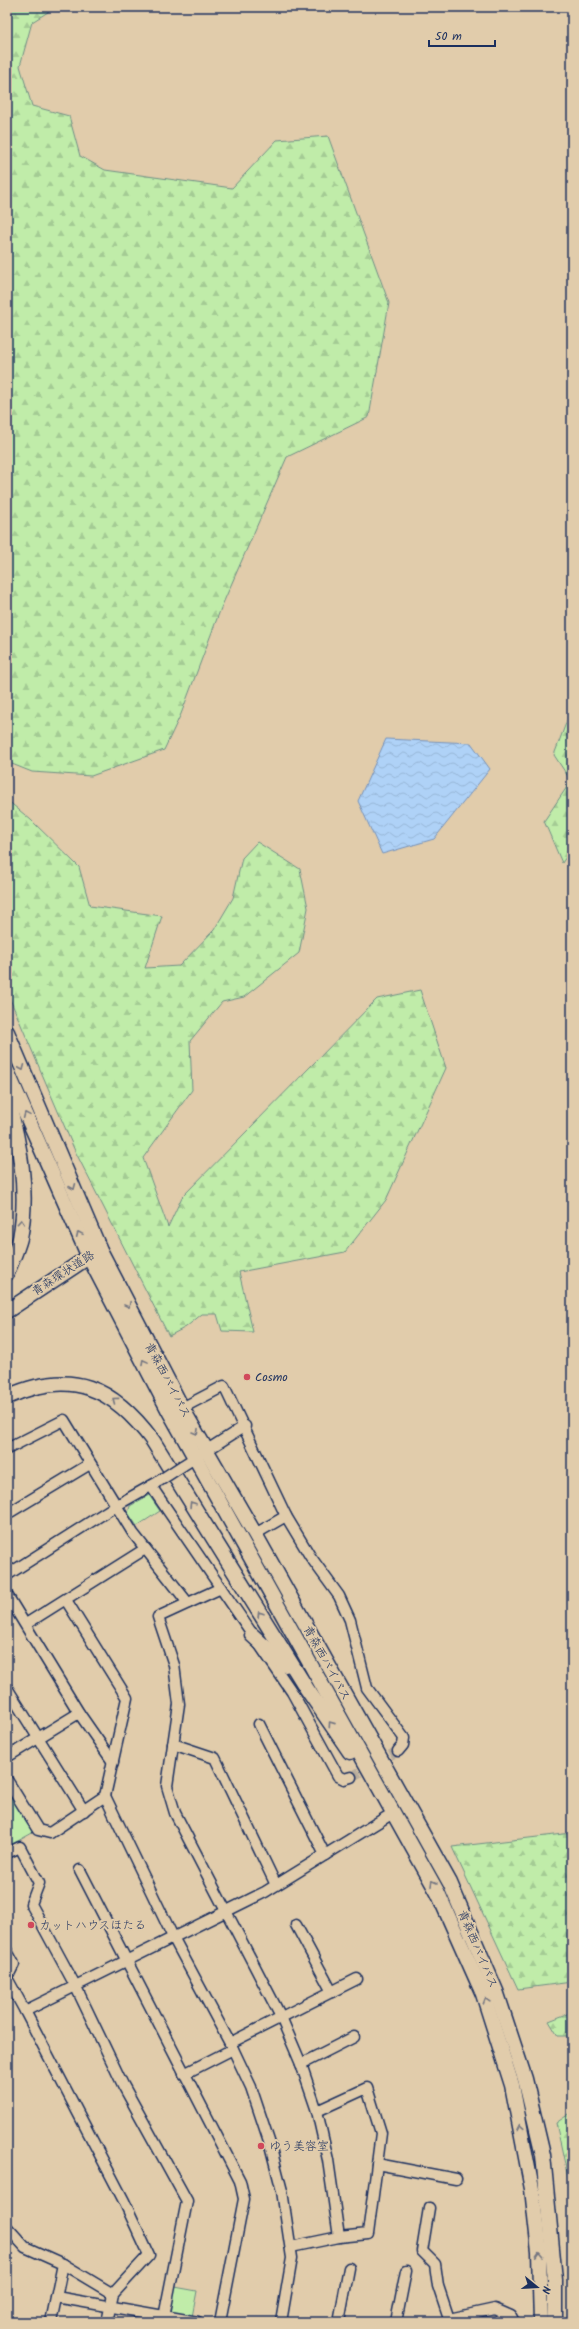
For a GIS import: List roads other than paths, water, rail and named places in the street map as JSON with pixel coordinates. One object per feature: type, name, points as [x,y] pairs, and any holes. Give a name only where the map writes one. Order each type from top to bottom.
[{"type":"highway","name":"青森西バイパス","points":[[7,1032],[94,1253],[182,1408],[201,1453],[393,1813],[438,1892],[483,1994],[512,2085],[532,2189],[539,2252],[541,2322]]},
{"type":"highway","name":"青森西バイパス","points":[[7,1070],[168,1409],[201,1453],[256,1534],[450,1884],[496,1991],[525,2079],[543,2155],[554,2272],[555,2322]]},
{"type":"highway","points":[[7,1098],[19,1148],[24,1190],[20,1239],[7,1273]]},
{"type":"highway","name":"青森環状道路","points":[[7,1311],[94,1253]]},
{"type":"highway","points":[[7,1397],[30,1387],[46,1384],[84,1386],[109,1396],[128,1412],[153,1441],[306,1689],[393,1813]]},
{"type":"highway","points":[[252,1635],[278,1657],[306,1689]]},
{"type":"street","points":[[182,1408],[224,1386],[245,1426],[286,1516],[310,1556],[339,1596],[350,1620],[367,1688],[404,1738],[403,1745],[398,1751]]},
{"type":"street","points":[[7,1449],[64,1420],[90,1464],[145,1549],[188,1603]]},
{"type":"street","points":[[7,1575],[117,1505],[155,1484],[245,1426]]},
{"type":"street","points":[[7,1514],[90,1464]]},
{"type":"street","points":[[155,1484],[221,1588],[292,1692],[338,1776],[344,1779],[351,1777]]},
{"type":"street","points":[[256,1534],[286,1516]]},
{"type":"street","points":[[26,1624],[145,1549]]},
{"type":"street","points":[[221,1588],[158,1617],[174,1665],[179,1704],[167,1786],[175,1813],[281,2017],[301,2064],[317,2111],[328,2160],[339,2237]]},
{"type":"street","points":[[7,1595],[79,1713],[113,1762]]},
{"type":"street","points":[[66,1600],[127,1698],[105,1796],[173,1936],[231,2046],[250,2087],[269,2141],[282,2191],[292,2258],[281,2322]]},
{"type":"street","points":[[7,1688],[84,1811]]},
{"type":"street","points":[[7,1757],[79,1713]]},
{"type":"street","points":[[259,1724],[325,1855]]},
{"type":"street","points":[[173,1744],[215,1758],[276,1884]]},
{"type":"street","points":[[7,1780],[38,1830],[50,1832],[105,1796]]},
{"type":"street","points":[[25,2012],[76,1988],[125,1960],[276,1884],[393,1813]]},
{"type":"street","points":[[7,1853],[20,1847],[39,1882],[31,1904],[76,1988],[123,2085],[187,2201],[164,2319]]},
{"type":"street","points":[[80,1870],[240,2181],[244,2199],[220,2322]]},
{"type":"street","points":[[296,1925],[332,1992]]},
{"type":"street","points":[[7,1952],[14,1964],[7,1978],[124,2201],[149,2255],[113,2294],[107,2322]]},
{"type":"street","points":[[184,2074],[281,2017],[357,1979]]},
{"type":"street","points":[[301,2064],[354,2037]]},
{"type":"street","points":[[291,2247],[339,2237],[368,2234],[381,2133],[367,2088],[317,2111]]},
{"type":"street","points":[[377,2164],[456,2179]]},
{"type":"street","points":[[429,2208],[422,2251],[434,2264],[438,2286],[449,2319],[495,2309],[511,2316],[514,2322]]},
{"type":"street","points":[[7,2227],[25,2247],[62,2264],[113,2294]]},
{"type":"street","points":[[51,2322],[62,2264]]},
{"type":"street","points":[[339,2322],[349,2268]]},
{"type":"street","points":[[396,2322],[406,2271]]},
{"type":"street","points":[[56,2297],[110,2306],[164,2319],[198,2322]]},
{"type":"water","points":[[386,739],[471,743],[490,769],[434,839],[382,854],[358,801]]},
{"type":"tunnel","points":[[351,1777],[398,1751]]},
{"type":"place","name":"Cosmo","points":[[247,1377]]},
{"type":"place","name":"カットハウスほたる","points":[[31,1925]]},
{"type":"place","name":"ゆう美容室","points":[[261,2146]]}]
